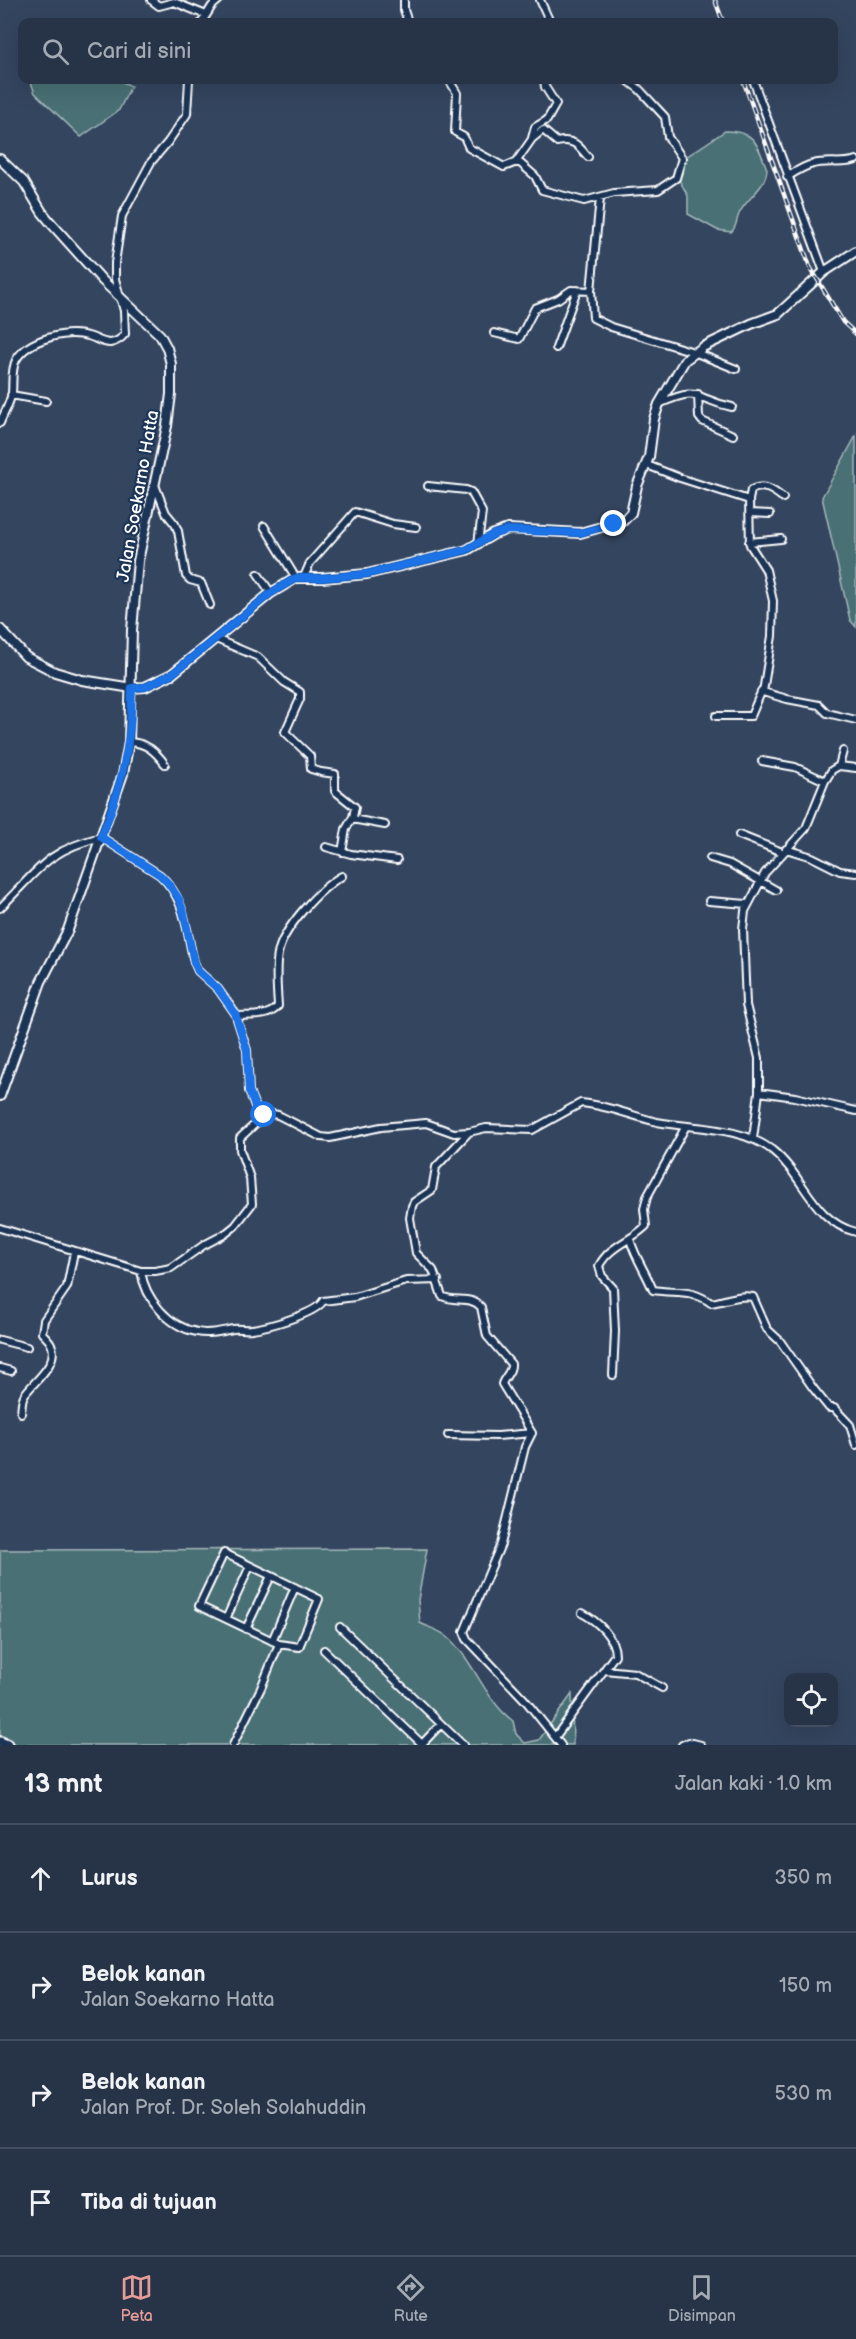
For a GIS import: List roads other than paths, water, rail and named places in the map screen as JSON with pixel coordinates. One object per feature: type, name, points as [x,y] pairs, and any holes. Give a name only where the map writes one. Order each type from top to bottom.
[{"type":"main road","points":[[0,1742],[7,1745]]},
{"type":"street","points":[[151,0],[161,6],[171,2],[181,3],[206,15]]},
{"type":"street","points":[[204,18],[219,0]]},
{"type":"street","points":[[404,0],[407,18]]},
{"type":"street","points":[[540,0],[548,18]]},
{"type":"street","points":[[0,423],[11,395],[15,362],[32,345],[44,340],[75,334],[111,343],[125,334],[126,328],[115,279],[122,216],[151,162],[187,114],[189,84]]},
{"type":"street","points":[[451,84],[457,93],[456,134],[464,137],[469,148],[504,167],[516,162],[532,139],[543,130],[557,142],[565,140],[576,143],[588,157]]},
{"type":"street","points":[[532,139],[535,127],[547,120],[556,104],[545,84]]},
{"type":"street","points":[[516,162],[534,176],[546,192],[576,200],[600,198],[620,192],[658,190],[676,178],[682,158],[668,138],[664,117],[632,84]]},
{"type":"street","points":[[754,84],[824,272]]},
{"type":"street","name":"Jalan Soekarno Hatta","points":[[0,159],[24,182],[51,223],[160,335],[167,348],[171,364],[171,394],[167,426],[138,561],[132,630],[129,742],[121,785],[68,930],[40,982],[0,1096]]},
{"type":"street","points":[[787,177],[811,164],[856,160]]},
{"type":"street","points":[[600,198],[591,291],[591,314],[595,320],[694,352],[736,369]]},
{"type":"street","points":[[300,577],[322,578],[367,574],[466,550],[494,534],[508,530],[580,533],[623,522],[631,513],[637,486],[647,465],[654,419],[659,404],[685,360],[694,352],[751,324],[778,314],[824,272],[856,251]]},
{"type":"street","points":[[556,348],[578,290]]},
{"type":"street","points":[[494,333],[519,339],[534,308],[558,299],[568,291],[591,291]]},
{"type":"street","points":[[659,404],[686,393],[698,394],[732,407]]},
{"type":"street","points":[[698,394],[699,417],[702,421],[733,435]]},
{"type":"street","points":[[11,395],[46,401]]},
{"type":"street","points":[[647,465],[749,500]]},
{"type":"street","points":[[154,484],[166,513],[178,531],[186,576],[190,580],[201,583],[210,605]]},
{"type":"street","points":[[428,486],[471,492],[482,512],[478,545]]},
{"type":"street","points":[[716,716],[750,716],[762,690],[772,636],[773,601],[766,570],[749,542],[749,500],[751,490],[760,487],[773,491],[783,498]]},
{"type":"street","points":[[0,629],[20,652],[44,667],[82,681],[132,688],[145,687],[163,680],[271,593],[300,577],[355,512],[393,524],[416,527]]},
{"type":"street","points":[[750,513],[770,514]]},
{"type":"street","points":[[264,526],[300,577]]},
{"type":"street","points":[[749,542],[781,539]]},
{"type":"street","points":[[258,574],[271,593]]},
{"type":"street","points":[[216,639],[258,657],[284,682],[300,692],[300,699],[285,732],[310,756],[311,769],[335,774],[335,791],[356,810],[346,829],[342,852]]},
{"type":"street","points":[[762,690],[764,693],[821,706],[829,714],[856,720]]},
{"type":"street","points":[[129,742],[137,742],[153,749],[165,764]]},
{"type":"street","points":[[839,766],[843,751]]},
{"type":"street","points":[[762,761],[795,767],[825,781]]},
{"type":"street","points":[[753,1139],[759,1092],[759,1058],[746,1005],[743,929],[747,904],[759,882],[806,828],[825,781],[832,770],[839,766],[856,768]]},
{"type":"street","points":[[352,819],[385,825]]},
{"type":"street","points":[[739,835],[784,851],[812,857],[840,871],[856,873]]},
{"type":"street","points":[[0,908],[46,860],[64,848],[101,837],[160,875],[168,883],[182,906],[198,971],[218,989],[236,1016],[247,1050],[247,1083],[260,1119]]},
{"type":"street","points":[[326,847],[342,852],[396,860]]},
{"type":"street","points":[[710,858],[730,864],[776,890]]},
{"type":"street","points":[[236,1016],[269,1014],[275,1010],[278,1006],[277,958],[281,943],[314,898],[332,881],[342,876]]},
{"type":"street","points":[[709,901],[747,904]]},
{"type":"street","points":[[759,1092],[795,1097],[856,1111]]},
{"type":"street","points":[[0,1228],[141,1271],[171,1268],[235,1226],[252,1204],[250,1178],[240,1150],[240,1138],[267,1113],[274,1113],[321,1137],[330,1138],[381,1127],[426,1123],[454,1133],[486,1128],[532,1130],[581,1102],[659,1122],[732,1132],[753,1139],[774,1152],[783,1161],[812,1202],[826,1217],[846,1230],[856,1232]]},
{"type":"street","points":[[613,1375],[615,1331],[612,1305],[614,1288],[602,1276],[599,1266],[617,1245],[630,1239],[646,1226],[644,1209],[647,1197],[686,1126]]},
{"type":"street","points":[[469,1132],[436,1167],[432,1190],[414,1202],[410,1212],[416,1253],[429,1264],[438,1280],[442,1296],[473,1301],[481,1307],[487,1335],[511,1364],[511,1370],[502,1384],[532,1433]]},
{"type":"street","points":[[630,1239],[635,1257],[645,1271],[653,1290],[683,1291],[700,1295],[711,1303],[743,1295],[753,1297],[767,1329],[780,1341],[830,1408],[834,1408],[850,1425],[856,1445]]},
{"type":"street","points":[[21,1413],[24,1395],[50,1363],[52,1344],[42,1333],[44,1320],[67,1287],[74,1252]]},
{"type":"street","points":[[141,1271],[148,1295],[161,1310],[178,1326],[198,1333],[260,1327],[298,1317],[330,1298],[355,1297],[406,1281],[438,1280]]},
{"type":"street","points":[[0,1340],[27,1347]]},
{"type":"street","points":[[0,1368],[11,1371]]},
{"type":"street","points":[[448,1435],[498,1436],[532,1433]]},
{"type":"street","points":[[532,1433],[525,1447],[501,1544],[464,1632],[467,1639],[556,1736],[561,1745]]},
{"type":"street","points":[[224,1553],[250,1566],[319,1599],[299,1647],[279,1644],[199,1606],[224,1553]]},
{"type":"street","points":[[226,1620],[250,1566]]},
{"type":"street","points":[[246,1629],[271,1576]]},
{"type":"street","points":[[272,1641],[295,1587]]},
{"type":"street","points":[[556,1736],[615,1655],[615,1648],[598,1623],[582,1613]]},
{"type":"street","points":[[340,1627],[462,1745]]},
{"type":"street","points":[[233,1745],[261,1688],[279,1644]]},
{"type":"street","points":[[324,1650],[422,1744],[441,1724]]},
{"type":"street","points":[[605,1670],[635,1673],[662,1688]]},
{"type":"street","points":[[682,1745],[689,1742],[701,1745]]},
{"type":"railway","points":[[715,0],[722,18]]},
{"type":"railway","points":[[744,84],[810,267],[843,322],[856,334]]}]
